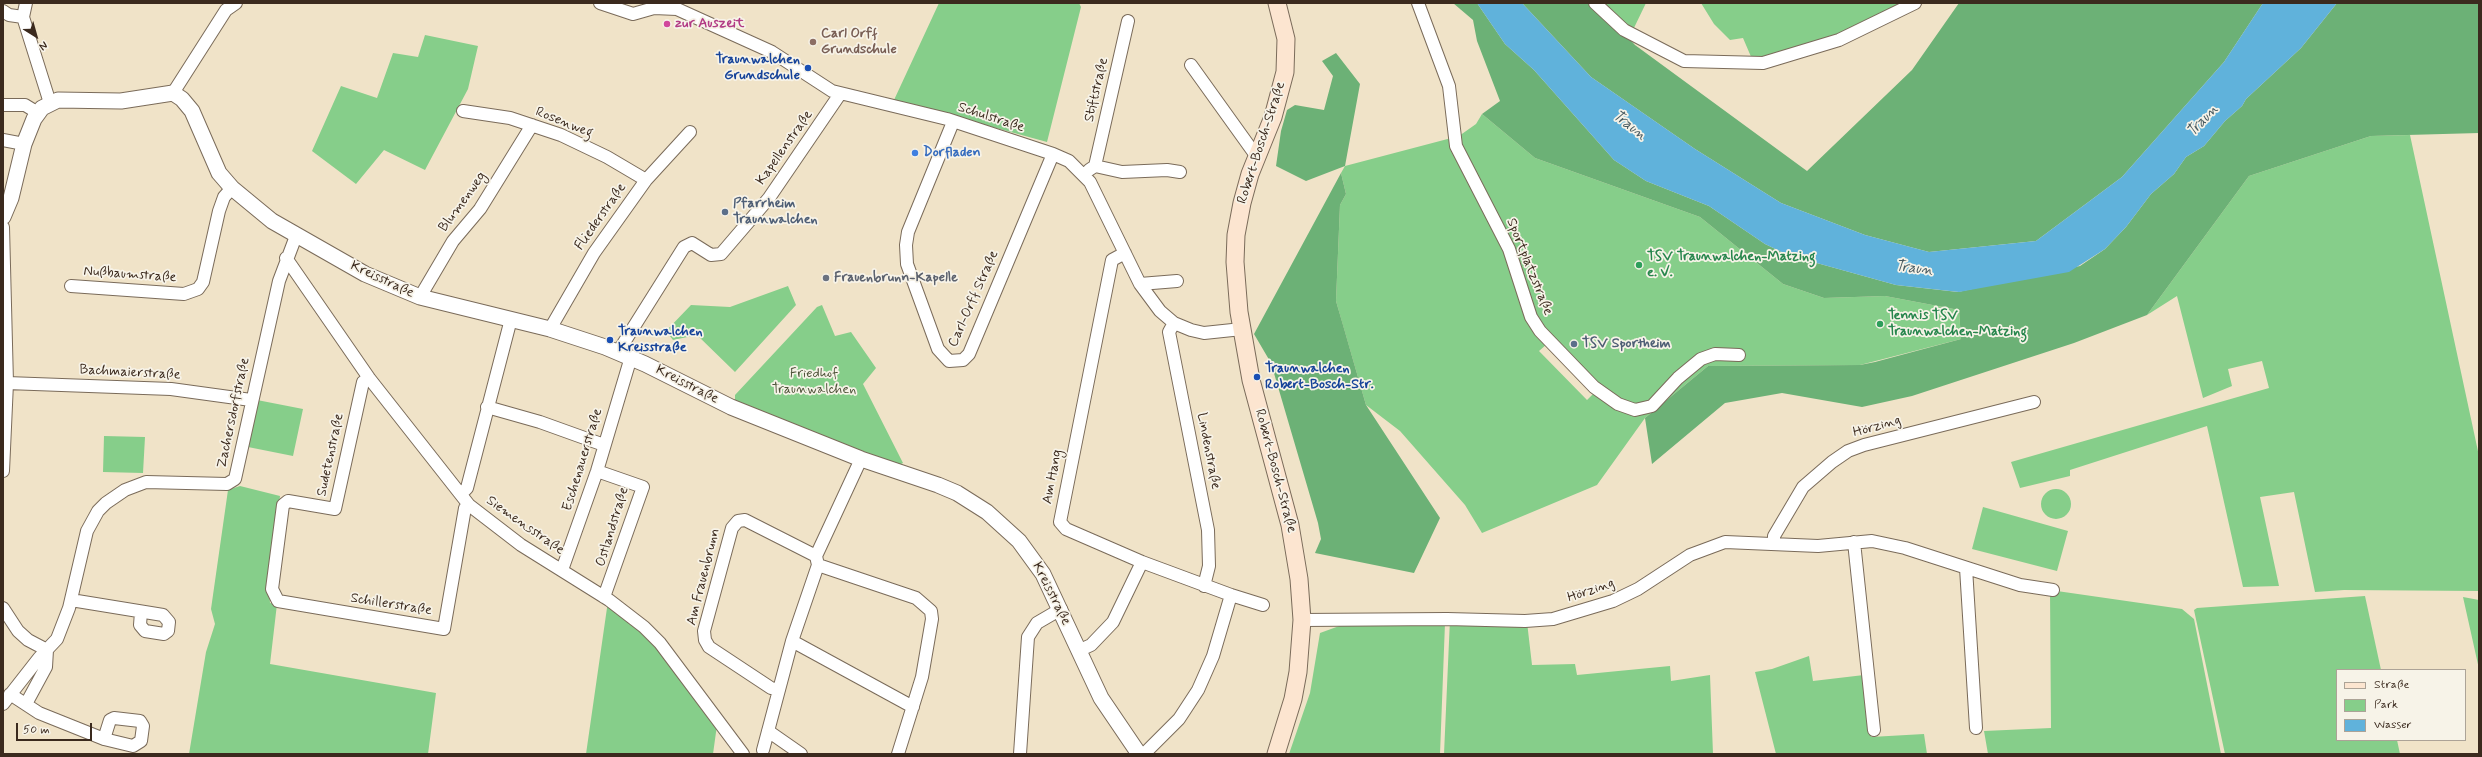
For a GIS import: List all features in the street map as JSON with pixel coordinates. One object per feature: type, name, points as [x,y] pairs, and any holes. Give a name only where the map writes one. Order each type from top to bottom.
[{"type":"main road","name":"Robert-Bosch-Straße","points":[[1276,754],[1295,692],[1298,672],[1302,620],[1299,579],[1290,524],[1259,416],[1242,329],[1237,287],[1236,235],[1245,191],[1273,117],[1285,72],[1286,39],[1278,3]]},
{"type":"street","points":[[26,3],[23,17],[50,103]]},
{"type":"street","points":[[3,217],[11,198],[24,144],[38,113],[50,103],[58,100],[121,101],[173,94],[226,10],[236,3]]},
{"type":"street","points":[[600,3],[634,14],[661,5]]},
{"type":"street","name":"Sportplatzstraße","points":[[1418,3],[1449,86],[1456,146],[1509,250],[1531,317],[1540,331],[1594,387],[1618,404],[1635,410],[1652,406],[1678,378],[1701,359],[1715,354],[1739,355]]},
{"type":"street","points":[[1596,3],[1624,30],[1684,61],[1764,63],[1839,40],[1891,12],[1915,3]]},
{"type":"street","name":"Schulstraße","points":[[661,5],[684,12],[757,45],[825,88],[840,94],[953,122],[1053,154],[1069,161],[1083,173],[1090,182],[1140,284],[1160,311],[1174,323],[1204,333],[1242,329]]},
{"type":"street","points":[[3,10],[9,15],[23,17]]},
{"type":"street","name":"Stiftstraße","points":[[1095,166],[1128,21]]},
{"type":"street","points":[[1190,65],[1257,157]]},
{"type":"street","name":"Kreisstraße","points":[[173,94],[182,99],[192,111],[219,173],[232,188],[272,221],[296,236],[377,280],[420,297],[550,329],[624,355],[731,407],[861,459],[938,485],[964,496],[987,512],[1020,541],[1032,557],[1061,609],[1078,652],[1101,698],[1139,754]]},
{"type":"street","name":"Kapellenstraße","points":[[624,355],[684,247],[692,243],[711,256],[721,254],[769,198],[840,94]]},
{"type":"street","points":[[3,105],[25,105],[38,113]]},
{"type":"street","name":"Rosenweg","points":[[463,111],[510,118],[561,135],[607,157],[646,180]]},
{"type":"street","name":"Carl-Orff Straße","points":[[953,122],[908,232],[906,245],[907,264],[936,342],[942,355],[949,361],[959,361],[969,354],[1053,154]]},
{"type":"street","name":"Blumenweg","points":[[420,297],[453,241],[480,209],[532,125]]},
{"type":"street","name":"Fliederstraße","points":[[550,329],[577,278],[646,180],[690,132]]},
{"type":"street","points":[[3,140],[24,144]]},
{"type":"street","points":[[1083,173],[1095,166],[1122,172],[1167,170],[1180,172]]},
{"type":"street","name":"Nußbaumstraße","points":[[72,286],[184,294],[198,289],[203,282],[219,211],[224,197],[232,188]]},
{"type":"street","points":[[3,227],[7,382],[3,471]]},
{"type":"street","name":"Zachersdorfstraße","points":[[3,704],[57,639],[71,600],[88,531],[98,511],[116,496],[146,482],[227,484],[235,479],[251,400],[279,281],[286,258],[296,236]]},
{"type":"street","name":"Am Hang","points":[[1125,253],[1112,260],[1060,522],[1066,529],[1142,562],[1204,586],[1263,605]]},
{"type":"street","name":"Siemensstraße","points":[[286,258],[368,378],[469,504],[521,545],[604,597],[644,627],[660,643],[743,754]]},
{"type":"street","points":[[1140,284],[1177,281]]},
{"type":"street","points":[[461,494],[467,488],[486,408],[511,319]]},
{"type":"street","name":"Lindenstraße","points":[[1174,323],[1169,332],[1208,530],[1209,566],[1204,586]]},
{"type":"street","name":"Eschenauerstraße","points":[[562,570],[597,471],[624,355]]},
{"type":"street","name":"Sudetenstraße","points":[[278,601],[272,589],[283,505],[288,501],[335,509],[363,382],[368,378]]},
{"type":"street","name":"Bachmaierstraße","points":[[7,382],[171,389],[251,400]]},
{"type":"street","name":"Hörzing","points":[[1774,543],[1774,536],[1803,487],[1832,462],[1848,452],[1864,445],[2034,402]]},
{"type":"street","points":[[486,408],[540,422],[604,445]]},
{"type":"street","points":[[763,750],[792,641],[817,560],[861,459]]},
{"type":"street","name":"Ostlandstraße","points":[[597,471],[643,487],[604,597]]},
{"type":"street","name":"Schillerstraße","points":[[278,601],[444,629],[465,508],[469,504]]},
{"type":"street","name":"Am Frauenbrunn","points":[[779,690],[771,688],[709,647],[705,640],[704,632],[732,528],[738,521],[746,520],[817,560],[916,598],[931,611],[932,619],[922,677],[898,754]]},
{"type":"street","name":"Hörzing","points":[[1302,620],[1525,621],[1572,615],[1613,601],[1638,589],[1690,555],[1725,542],[1818,546],[1872,541],[1905,548],[2020,585],[2053,590]]},
{"type":"street","points":[[1854,542],[1874,730]]},
{"type":"street","points":[[1078,652],[1091,646],[1113,622],[1142,562]]},
{"type":"street","points":[[1966,568],[1976,728]]},
{"type":"street","points":[[1144,754],[1179,719],[1198,690],[1213,656],[1230,595]]},
{"type":"street","points":[[71,600],[140,612]]},
{"type":"street","points":[[3,608],[18,631],[28,640],[47,650]]},
{"type":"street","points":[[1020,754],[1028,637],[1037,623],[1044,616],[1061,609]]},
{"type":"street","points":[[792,641],[913,707]]},
{"type":"street","name":"Zachersdorfstraße","points":[[26,704],[46,667],[47,650]]},
{"type":"street","points":[[10,694],[26,704],[78,730],[104,739]]},
{"type":"street","points":[[768,732],[801,754]]},
{"type":"green space","points":[[939,3],[1079,3],[1081,7],[1047,142],[894,100]]},
{"type":"green space","points":[[1453,3],[1477,3],[1505,44],[1534,70],[1614,160],[1646,181],[1709,206],[1765,244],[1788,255],[1896,285],[1958,292],[2080,266],[2105,249],[2126,227],[2151,194],[2174,174],[2186,157],[2204,146],[2225,121],[2242,106],[2246,99],[2301,48],[2337,3],[2479,3],[2479,133],[2371,136],[2249,176],[2147,315],[2074,343],[1912,396],[1862,407],[1782,393],[1725,403],[1652,464],[1645,418],[1708,366],[1860,365],[1875,362],[1961,339],[1959,310],[1885,296],[1824,298],[1783,284],[1700,217],[1535,158],[1482,114],[1500,101],[1477,41],[1473,20]]},
{"type":"green space","points":[[1522,3],[1596,3],[1635,45],[1807,171],[1912,70],[1959,3],[2263,3],[2224,62],[2122,177],[2036,241],[1929,252],[1865,235],[1781,203],[1695,149],[1591,77]]},
{"type":"green space","points":[[1599,3],[1646,3],[1632,32]]},
{"type":"green space","points":[[1701,3],[1906,3],[1837,37],[1795,51],[1752,59],[1743,38],[1730,40],[1714,24]]},
{"type":"green space","points":[[425,35],[478,46],[468,89],[425,170],[384,150],[356,184],[312,151],[341,86],[377,98],[393,53],[418,57]]},
{"type":"green space","points":[[1336,53],[1360,84],[1345,166],[1306,181],[1276,166],[1281,131],[1287,110],[1295,105],[1324,110],[1333,76],[1322,61]]},
{"type":"green space","points":[[1482,114],[1535,158],[1700,217],[1783,284],[1824,298],[1885,296],[1959,310],[1961,339],[1860,365],[1708,366],[1645,418],[1597,485],[1482,533],[1465,505],[1400,431],[1366,405],[1336,301],[1340,205],[1346,194],[1341,173],[1345,166],[1459,136],[1476,124]],"holes":[[[1547,344],[1594,393],[1587,400],[1539,351]]]},
{"type":"green space","points":[[2410,135],[2479,456],[2479,591],[2344,590],[2315,592],[2294,492],[2260,497],[2279,586],[2243,587],[2207,426],[2070,470],[2070,476],[2020,488],[2011,462],[2269,388],[2262,361],[2228,369],[2232,386],[2203,398],[2177,296],[2147,315],[2249,176],[2371,136]]},
{"type":"green space","points":[[1341,173],[1346,194],[1340,205],[1336,301],[1366,405],[1440,518],[1414,573],[1315,553],[1321,539],[1318,523],[1271,363],[1254,334]]},
{"type":"green space","points":[[788,286],[796,305],[735,372],[697,335],[673,340],[666,331],[691,305],[730,307]]},
{"type":"green space","name":"Friedhof Traunwalchen","points":[[822,305],[835,336],[851,332],[876,368],[863,384],[903,463],[899,465],[864,453],[735,401],[735,395],[817,307]]},
{"type":"green space","points":[[257,400],[303,409],[293,456],[248,447]]},
{"type":"green space","points":[[104,436],[145,437],[143,473],[103,472]]},
{"type":"green space","points":[[240,486],[280,496],[269,587],[270,603],[277,604],[270,664],[436,693],[428,754],[189,754],[206,652],[215,624],[211,609],[228,490]]},
{"type":"green space","points":[[2056,489],[2062,490],[2070,498],[2070,510],[2062,518],[2056,519],[2050,518],[2042,510],[2041,504],[2042,498],[2050,490]]},
{"type":"green space","points":[[1983,507],[2068,531],[2057,571],[1972,549]]},
{"type":"green space","points":[[2050,590],[2182,609],[2194,619],[2221,754],[1988,754],[1984,731],[2051,728]]},
{"type":"green space","points":[[2365,596],[2381,669],[2336,669],[2336,741],[2397,741],[2400,754],[2225,754],[2194,610],[2197,608]]},
{"type":"green space","points":[[2463,597],[2479,600],[2479,669]]},
{"type":"green space","points":[[608,601],[646,632],[717,725],[713,754],[586,754]]},
{"type":"green space","points":[[1450,619],[1527,622],[1532,665],[1575,664],[1577,675],[1670,666],[1671,681],[1710,675],[1713,754],[1444,754]]},
{"type":"green space","points":[[1445,623],[1440,754],[1289,754],[1310,693],[1320,633],[1342,625]]},
{"type":"green space","points":[[1809,656],[1813,681],[1864,675],[1871,737],[1924,734],[1927,754],[1776,754],[1755,672],[1772,669]]},
{"type":"water","name":"Traun","points":[[1477,3],[1522,3],[1591,77],[1695,149],[1781,203],[1865,235],[1929,252],[2036,241],[2122,177],[2224,62],[2263,3],[2337,3],[2301,48],[2246,99],[2242,106],[2225,121],[2204,146],[2186,157],[2174,174],[2151,194],[2126,227],[2105,249],[2069,272],[1959,292],[1896,285],[1788,255],[1765,244],[1709,206],[1646,181],[1614,160],[1534,70],[1505,44]]},
{"type":"place","name":"zur Auszeit","points":[[667,24]]},
{"type":"place","name":"Carl Orff Grundschule","points":[[813,42]]},
{"type":"place","name":"Traunwalchen Grundschule","points":[[808,68]]},
{"type":"place","name":"Dorfladen","points":[[915,153]]},
{"type":"place","name":"Pfarrheim Traunwalchen","points":[[725,212]]},
{"type":"place","name":"TSV Traunwalchen-Matzing e. V.","points":[[1639,265]]},
{"type":"place","name":"Frauenbrunn-Kapelle","points":[[826,278]]},
{"type":"place","name":"Tennis TSV Traunwalchen-Matzing","points":[[1880,324]]},
{"type":"place","name":"Traunwalchen Kreisstraße","points":[[610,340]]},
{"type":"place","name":"TSV Sportheim","points":[[1574,344]]},
{"type":"place","name":"Traunwalchen Robert-Bosch-Str.","points":[[1257,377]]}]
